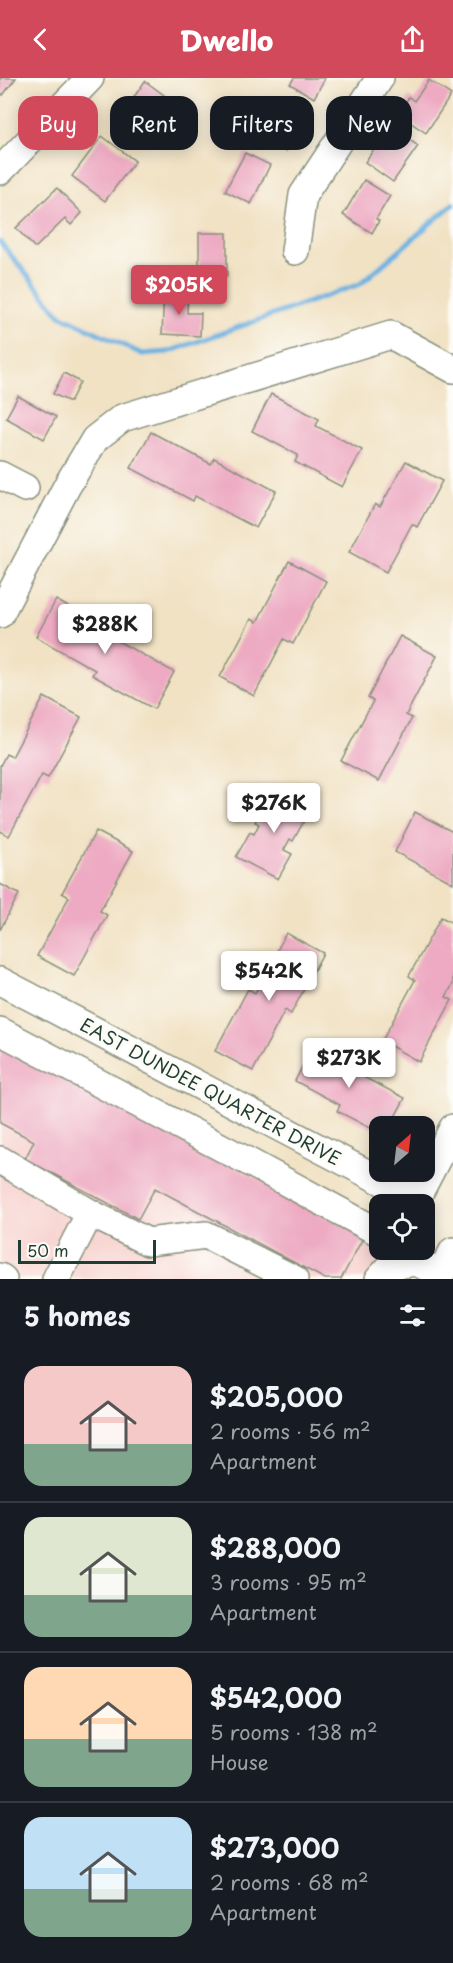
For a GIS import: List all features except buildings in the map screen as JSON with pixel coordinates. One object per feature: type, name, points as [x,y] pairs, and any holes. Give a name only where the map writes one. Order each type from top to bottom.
[{"type":"street","points":[[0,171],[90,78]]},
{"type":"street","points":[[296,251],[303,195],[380,78]]},
{"type":"street","points":[[0,614],[67,486],[95,439],[122,418],[391,335],[453,369]]},
{"type":"street","points":[[0,475],[25,488]]},
{"type":"street","name":"EAST DUNDEE QUARTER DRIVE","points":[[0,981],[416,1199],[453,1128]]},
{"type":"street","points":[[0,1031],[369,1227]]},
{"type":"street","points":[[0,1160],[90,1213],[147,1242],[206,1235],[294,1279]]},
{"type":"street","points":[[56,1279],[90,1213]]},
{"type":"street","points":[[379,1279],[391,1266],[401,1260]]},
{"type":"street","points":[[423,1260],[446,1266]]},
{"type":"shaded area","points":[[0,1020],[369,1215],[369,1260],[435,1260],[435,1249],[450,1257],[438,1279],[0,1279]]},
{"type":"waterway","points":[[0,242],[60,315],[142,354],[168,352],[360,284],[453,204]]}]
